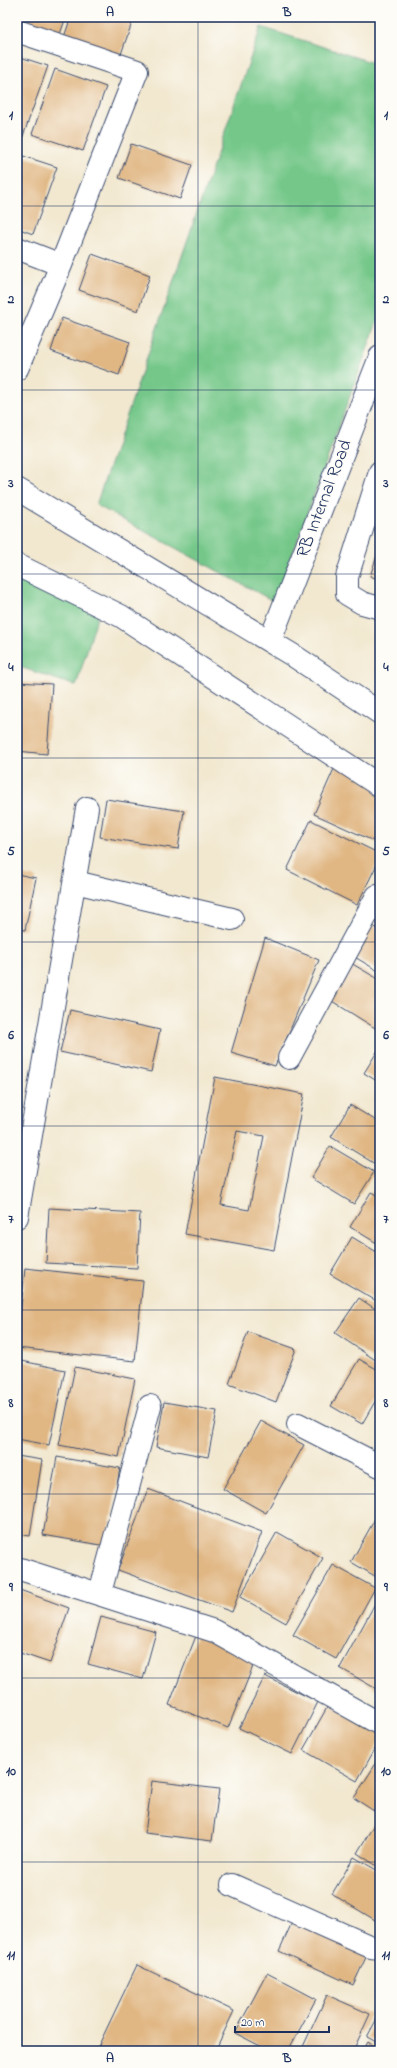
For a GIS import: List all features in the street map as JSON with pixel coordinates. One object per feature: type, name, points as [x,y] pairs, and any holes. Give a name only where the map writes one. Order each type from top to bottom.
[{"type":"street","points":[[17,30],[137,71],[61,265],[17,369]]},
{"type":"street","points":[[17,248],[61,265]]},
{"type":"street","name":"RB Internal Road","points":[[270,641],[380,357]]},
{"type":"street","points":[[380,472],[346,577],[346,594],[362,603],[380,608]]},
{"type":"street","points":[[17,489],[270,641],[380,713]]},
{"type":"street","points":[[17,566],[121,616],[380,786]]},
{"type":"street","points":[[17,1217],[87,808]]},
{"type":"street","points":[[75,882],[232,919]]},
{"type":"street","points":[[288,1058],[377,896],[380,898]]},
{"type":"street","points":[[100,1593],[150,1406]]},
{"type":"street","points":[[298,1424],[380,1466]]},
{"type":"street","points":[[17,1568],[100,1593],[214,1631],[380,1724]]},
{"type":"street","points":[[232,1885],[371,1947],[380,1948]]},
{"type":"green space","points":[[261,27],[380,65],[380,314],[275,602],[96,505]]},
{"type":"green space","points":[[17,562],[101,605],[76,686],[17,666]]},
{"type":"building","points":[[17,17],[66,17],[59,37],[17,22]]},
{"type":"building","points":[[71,17],[134,17],[120,57],[64,37]]},
{"type":"building","points":[[17,56],[48,66],[22,139],[17,138]]},
{"type":"building","points":[[55,69],[106,87],[83,151],[32,134]]},
{"type":"building","points":[[131,144],[192,165],[180,199],[119,178]]},
{"type":"building","points":[[17,154],[57,167],[33,234],[17,228]]},
{"type":"building","points":[[92,254],[150,275],[138,311],[79,290]]},
{"type":"building","points":[[62,318],[130,342],[119,375],[51,351]]},
{"type":"building","points":[[380,547],[380,580],[370,576]]},
{"type":"building","points":[[17,682],[52,684],[47,754],[17,751]]},
{"type":"building","points":[[341,753],[380,771],[380,844],[314,814]]},
{"type":"building","points":[[106,799],[184,811],[178,849],[100,837]]},
{"type":"building","points":[[311,820],[380,854],[380,858],[357,905],[287,870]]},
{"type":"building","points":[[17,874],[36,878],[25,930],[17,929]]},
{"type":"building","points":[[371,925],[380,930],[380,972],[353,956]]},
{"type":"building","points":[[265,938],[319,960],[275,1066],[231,1053]]},
{"type":"building","points":[[349,962],[380,980],[380,1031],[327,998]]},
{"type":"building","points":[[70,1010],[160,1030],[151,1072],[60,1052]]},
{"type":"building","points":[[380,1047],[380,1083],[364,1073]]},
{"type":"building","points":[[215,1077],[304,1094],[274,1250],[185,1234]],"holes":[[[237,1131],[264,1136],[249,1210],[221,1205]]]},
{"type":"building","points":[[350,1105],[380,1123],[380,1167],[331,1137]]},
{"type":"building","points":[[330,1146],[374,1172],[354,1204],[311,1178]]},
{"type":"building","points":[[371,1192],[380,1197],[380,1245],[350,1227]]},
{"type":"building","points":[[49,1208],[140,1213],[137,1268],[46,1263]]},
{"type":"building","points":[[352,1237],[380,1254],[380,1303],[330,1274]]},
{"type":"building","points":[[25,1268],[143,1281],[135,1361],[17,1348]]},
{"type":"building","points":[[359,1298],[380,1312],[380,1363],[335,1333]]},
{"type":"building","points":[[248,1332],[296,1349],[276,1402],[229,1384]]},
{"type":"building","points":[[359,1359],[380,1371],[380,1393],[362,1424],[331,1406]]},
{"type":"building","points":[[17,1360],[65,1370],[49,1445],[17,1439]]},
{"type":"building","points":[[75,1367],[135,1379],[119,1457],[59,1445]]},
{"type":"building","points":[[164,1402],[217,1411],[208,1457],[156,1447]]},
{"type":"building","points":[[261,1421],[304,1445],[266,1513],[223,1489]]},
{"type":"building","points":[[17,1456],[42,1460],[30,1536],[17,1534]]},
{"type":"building","points":[[57,1457],[120,1468],[106,1546],[43,1535]]},
{"type":"building","points":[[148,1489],[262,1532],[232,1612],[118,1570]]},
{"type":"building","points":[[380,1510],[380,1579],[351,1562]]},
{"type":"building","points":[[277,1532],[323,1558],[286,1623],[240,1597]]},
{"type":"building","points":[[333,1565],[375,1588],[336,1659],[293,1635]]},
{"type":"building","points":[[17,1589],[69,1608],[50,1663],[17,1652]]},
{"type":"building","points":[[377,1600],[380,1601],[380,1691],[340,1668]]},
{"type":"building","points":[[101,1617],[156,1632],[143,1679],[88,1664]]},
{"type":"building","points":[[196,1636],[256,1659],[228,1728],[169,1705]]},
{"type":"building","points":[[265,1676],[318,1702],[292,1754],[239,1728]]},
{"type":"building","points":[[329,1704],[380,1733],[380,1740],[357,1781],[303,1750]]},
{"type":"building","points":[[380,1757],[380,1815],[354,1798]]},
{"type":"building","points":[[152,1781],[219,1789],[212,1841],[145,1833]]},
{"type":"building","points":[[375,1823],[380,1826],[380,1868],[357,1853]]},
{"type":"building","points":[[354,1857],[380,1872],[380,1923],[332,1894]]},
{"type":"building","points":[[295,1916],[369,1951],[353,1985],[279,1951]]},
{"type":"building","points":[[137,1965],[234,2011],[215,2051],[96,2051]]},
{"type":"building","points":[[267,1973],[316,1999],[288,2051],[270,2051],[235,2033]]},
{"type":"building","points":[[327,1995],[370,2014],[353,2051],[301,2051]]},
{"type":"building","points":[[380,2013],[380,2044],[367,2037]]},
{"type":"building","points":[[368,2042],[380,2050],[380,2051],[363,2051]]}]
